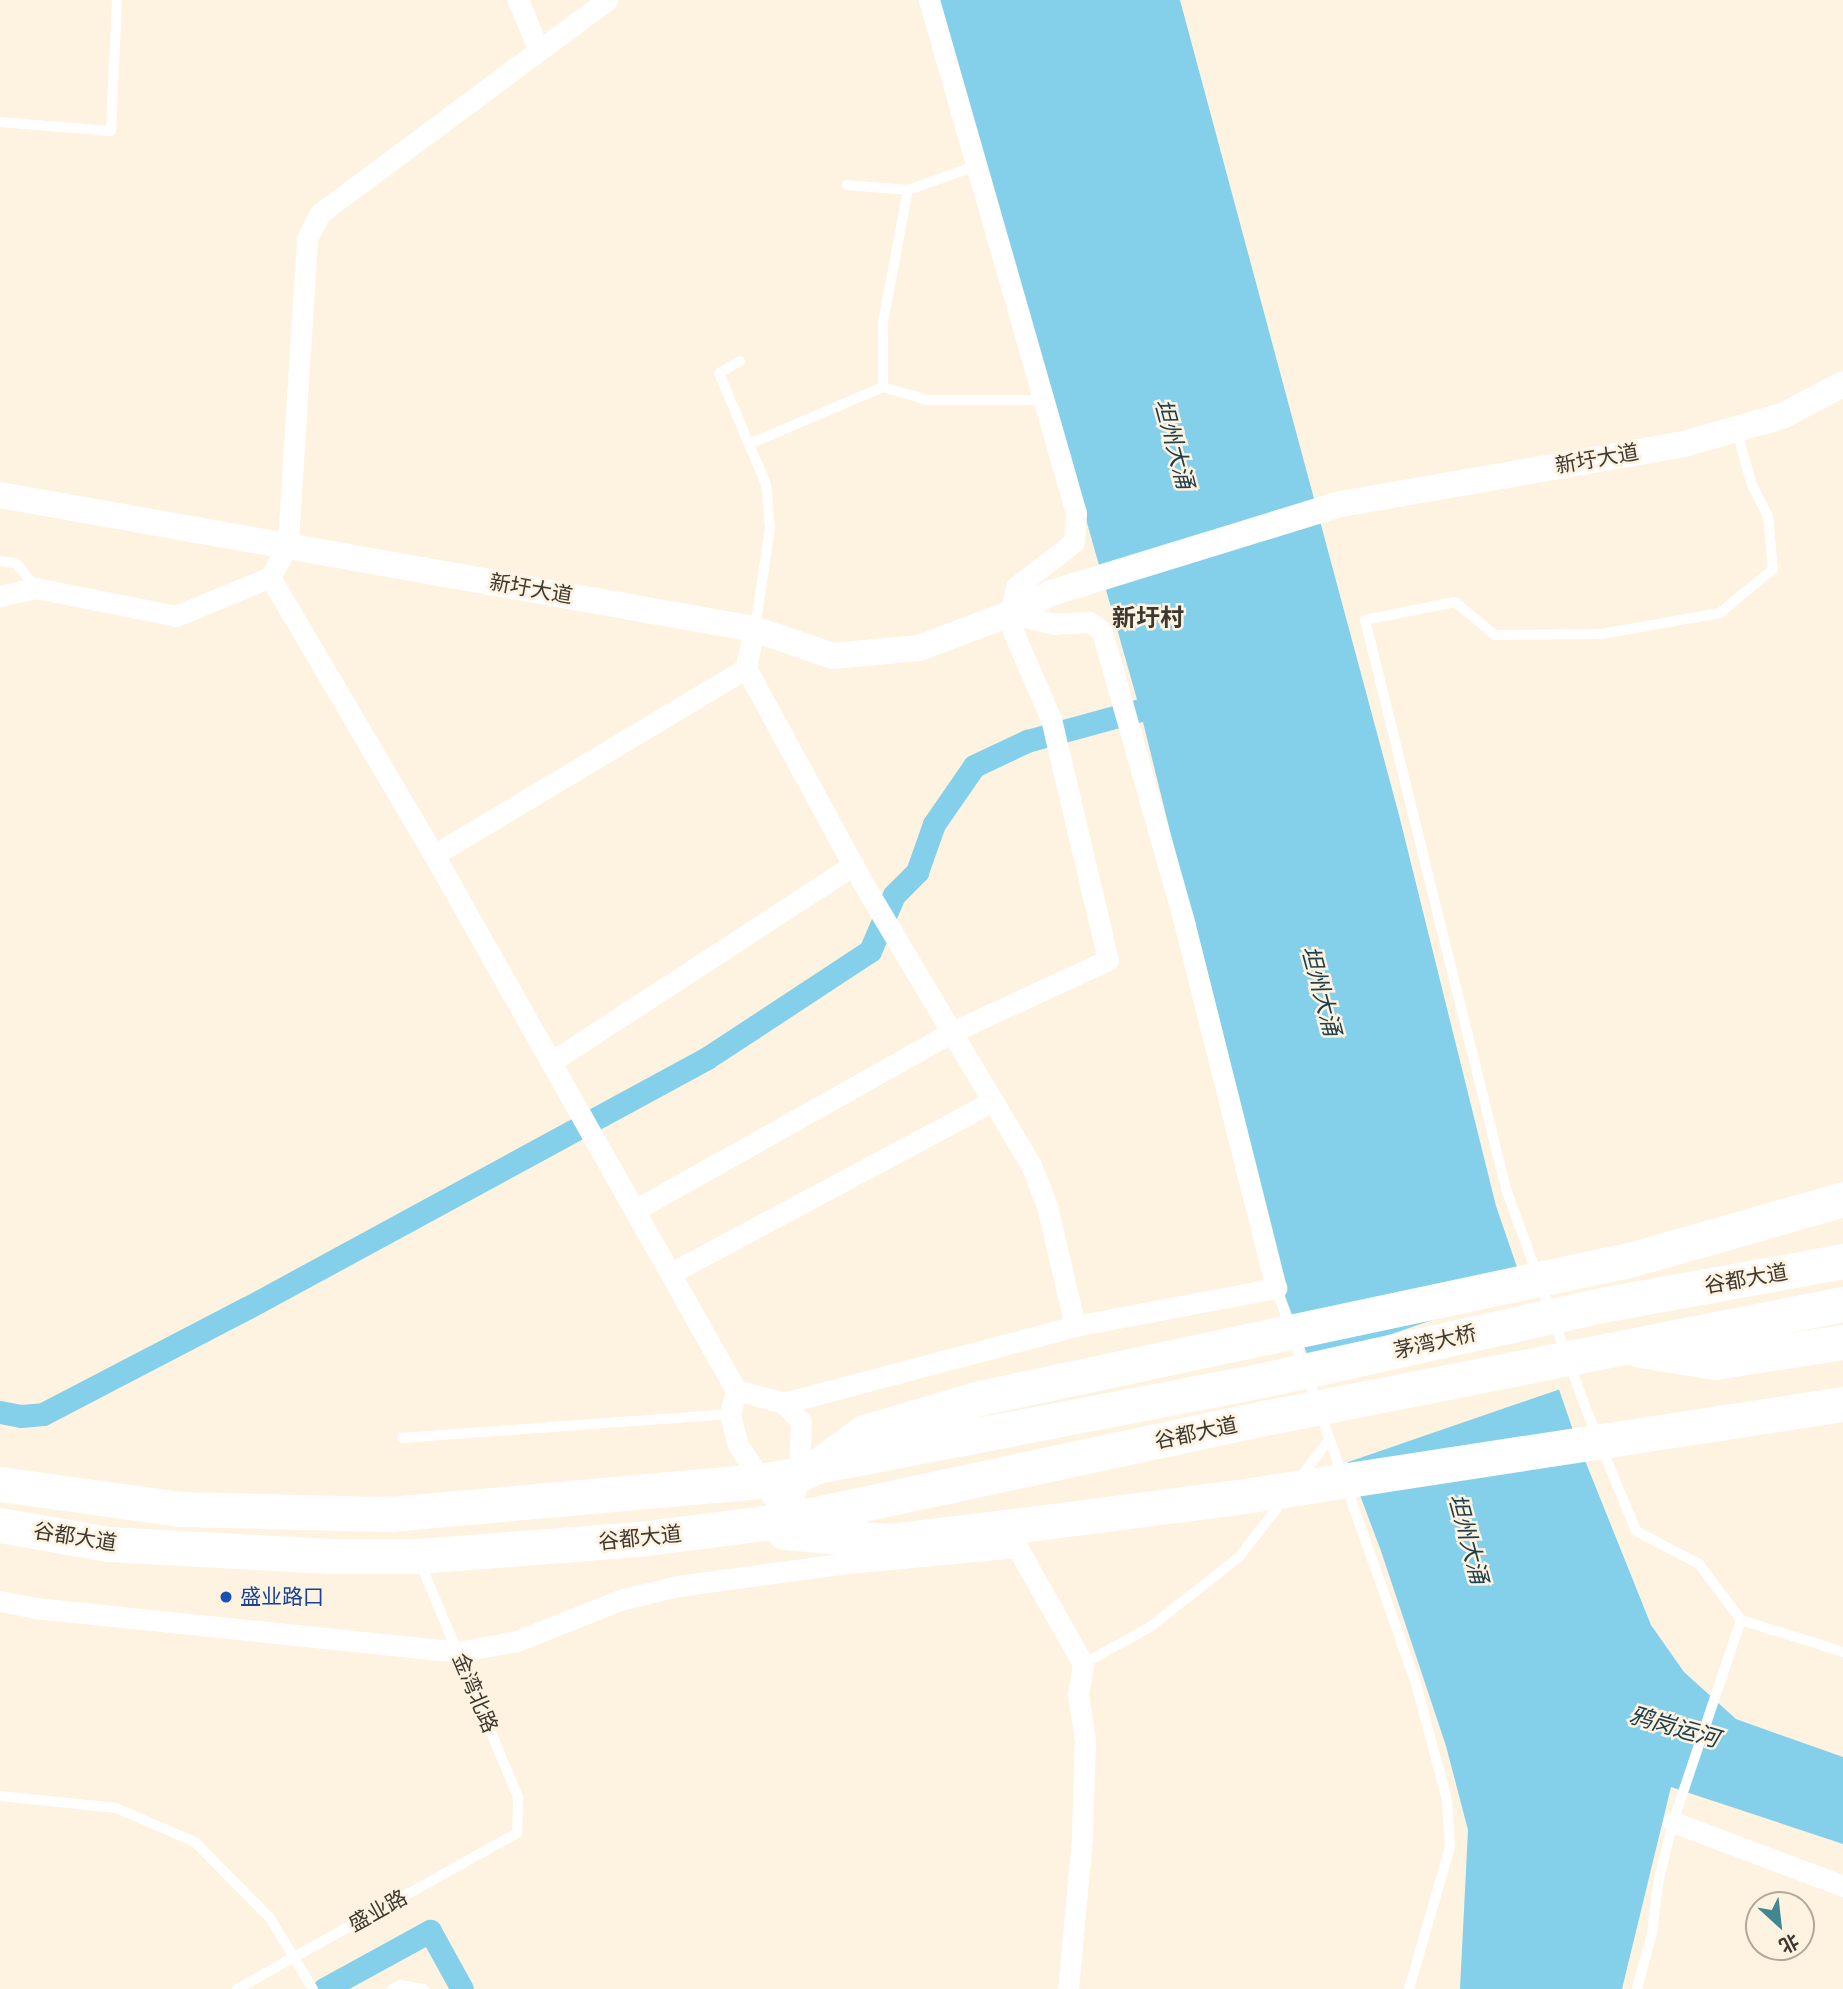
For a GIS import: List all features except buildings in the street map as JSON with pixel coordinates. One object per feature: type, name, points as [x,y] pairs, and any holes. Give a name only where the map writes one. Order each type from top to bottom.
[{"type":"highway","points":[[808,1470],[864,1432],[984,1396],[1633,1259],[1843,1199]]},
{"type":"highway","points":[[1607,1304],[1649,1283],[1843,1222]]},
{"type":"highway","name":"谷都大道","points":[[1607,1304],[1843,1261]]},
{"type":"highway","name":"茅湾大桥","points":[[1263,1380],[1607,1304]]},
{"type":"highway","name":"谷都大道","points":[[1616,1346],[1843,1304]]},
{"type":"highway","points":[[1616,1346],[1715,1362],[1843,1342]]},
{"type":"highway","name":"茅湾大桥","points":[[1270,1417],[1616,1346]]},
{"type":"highway","name":"谷都大道","points":[[0,1484],[180,1509],[390,1514],[760,1481],[1263,1380]]},
{"type":"highway","points":[[732,1527],[889,1541],[1244,1496],[1843,1404]]},
{"type":"highway","name":"谷都大道","points":[[0,1525],[108,1544],[328,1556],[418,1556],[640,1539],[788,1520],[1270,1417]]},
{"type":"street","points":[[518,0],[538,49]]},
{"type":"street","points":[[0,596],[36,588],[176,616],[270,577],[288,545],[307,239],[320,213],[607,0]]},
{"type":"street","points":[[635,1210],[952,1031],[1108,960],[1051,719],[1014,634],[1010,614],[1016,587],[1074,542],[1076,513],[929,0]]},
{"type":"street","name":"新圩大道","points":[[0,495],[754,629],[833,656],[919,648],[1010,614],[1051,593],[1341,504],[1684,443],[1736,429],[1782,416],[1843,384]]},
{"type":"street","points":[[270,577],[434,855],[736,1390],[730,1414],[738,1445],[788,1520]]},
{"type":"street","points":[[736,1390],[784,1403],[1075,1326],[1276,1288],[1185,925],[1102,631],[1089,622],[1055,624],[1010,614]]},
{"type":"street","points":[[754,629],[746,668],[853,865],[1031,1165],[1047,1206],[1075,1326]]},
{"type":"street","points":[[434,855],[746,668]]},
{"type":"street","points":[[551,1062],[853,865]]},
{"type":"street","points":[[671,1273],[993,1101]]},
{"type":"street","points":[[784,1403],[801,1422],[808,1470],[788,1520]]},
{"type":"street","points":[[0,1601],[35,1608],[458,1653],[517,1641],[620,1600],[678,1586],[848,1563],[1017,1547],[1083,1664],[1078,1694],[1085,1740],[1082,1838],[1068,1989]]},
{"type":"street","points":[[1676,1813],[1843,1886]]},
{"type":"lane","points":[[0,122],[111,131],[117,0]]},
{"type":"lane","points":[[846,185],[908,190],[976,166]]},
{"type":"lane","points":[[883,387],[883,322],[908,190]]},
{"type":"lane","points":[[740,361],[719,373],[766,484],[770,528],[754,629]]},
{"type":"lane","points":[[749,444],[883,387],[927,400],[1043,400]]},
{"type":"lane","points":[[1736,429],[1752,485],[1768,517],[1773,569],[1720,613],[1602,634],[1495,635],[1455,602],[1365,620],[1506,1189],[1588,1414],[1636,1531],[1699,1564],[1741,1620],[1843,1652]]},
{"type":"lane","points":[[0,561],[16,563],[36,588]]},
{"type":"lane","points":[[1276,1288],[1416,1684],[1447,1800],[1450,1847],[1409,1989]]},
{"type":"lane","points":[[402,1438],[730,1414]]},
{"type":"lane","points":[[1083,1664],[1150,1627],[1239,1557],[1328,1441]]},
{"type":"lane","name":"金湾北路","points":[[418,1556],[518,1797],[517,1833]]},
{"type":"lane","points":[[1637,1989],[1652,1933],[1658,1883],[1676,1813],[1741,1620]]},
{"type":"lane","points":[[0,1796],[116,1808],[195,1842],[270,1917],[313,1989]]},
{"type":"lane","name":"盛业路","points":[[237,1989],[517,1833]]},
{"type":"lane","points":[[392,1989],[401,1985],[424,1989]]},
{"type":"water","points":[[939,0],[1180,0],[1399,815],[1496,1206],[1574,1433],[1651,1625],[1684,1672],[1736,1719],[1843,1757],[1843,1844],[1671,1787],[1622,1989],[1460,1989],[1468,1830],[1446,1746],[1381,1551],[1285,1296],[1140,710]]},
{"type":"pier","points":[[1528,1287],[1563,1388],[1339,1465],[1304,1364]]},
{"type":"waterway","points":[[0,1412],[21,1416],[43,1414],[247,1308],[707,1058],[870,951],[894,895],[917,872],[934,824],[974,766],[1027,741],[1140,710]]},
{"type":"waterway","points":[[324,1989],[430,1931],[462,1989]]},
{"type":"place","name":"盛业路口","points":[[226,1597]]},
{"type":"district","name":"新圩村","points":[[1148,619]]},
{"type":"water label","name":"坦州大涌","points":[[1173,444]]},
{"type":"water label","name":"坦州大涌","points":[[1320,991]]},
{"type":"water label","name":"坦州大涌","points":[[1467,1539]]},
{"type":"water label","name":"鸦岗运河","points":[[1674,1728]]}]
